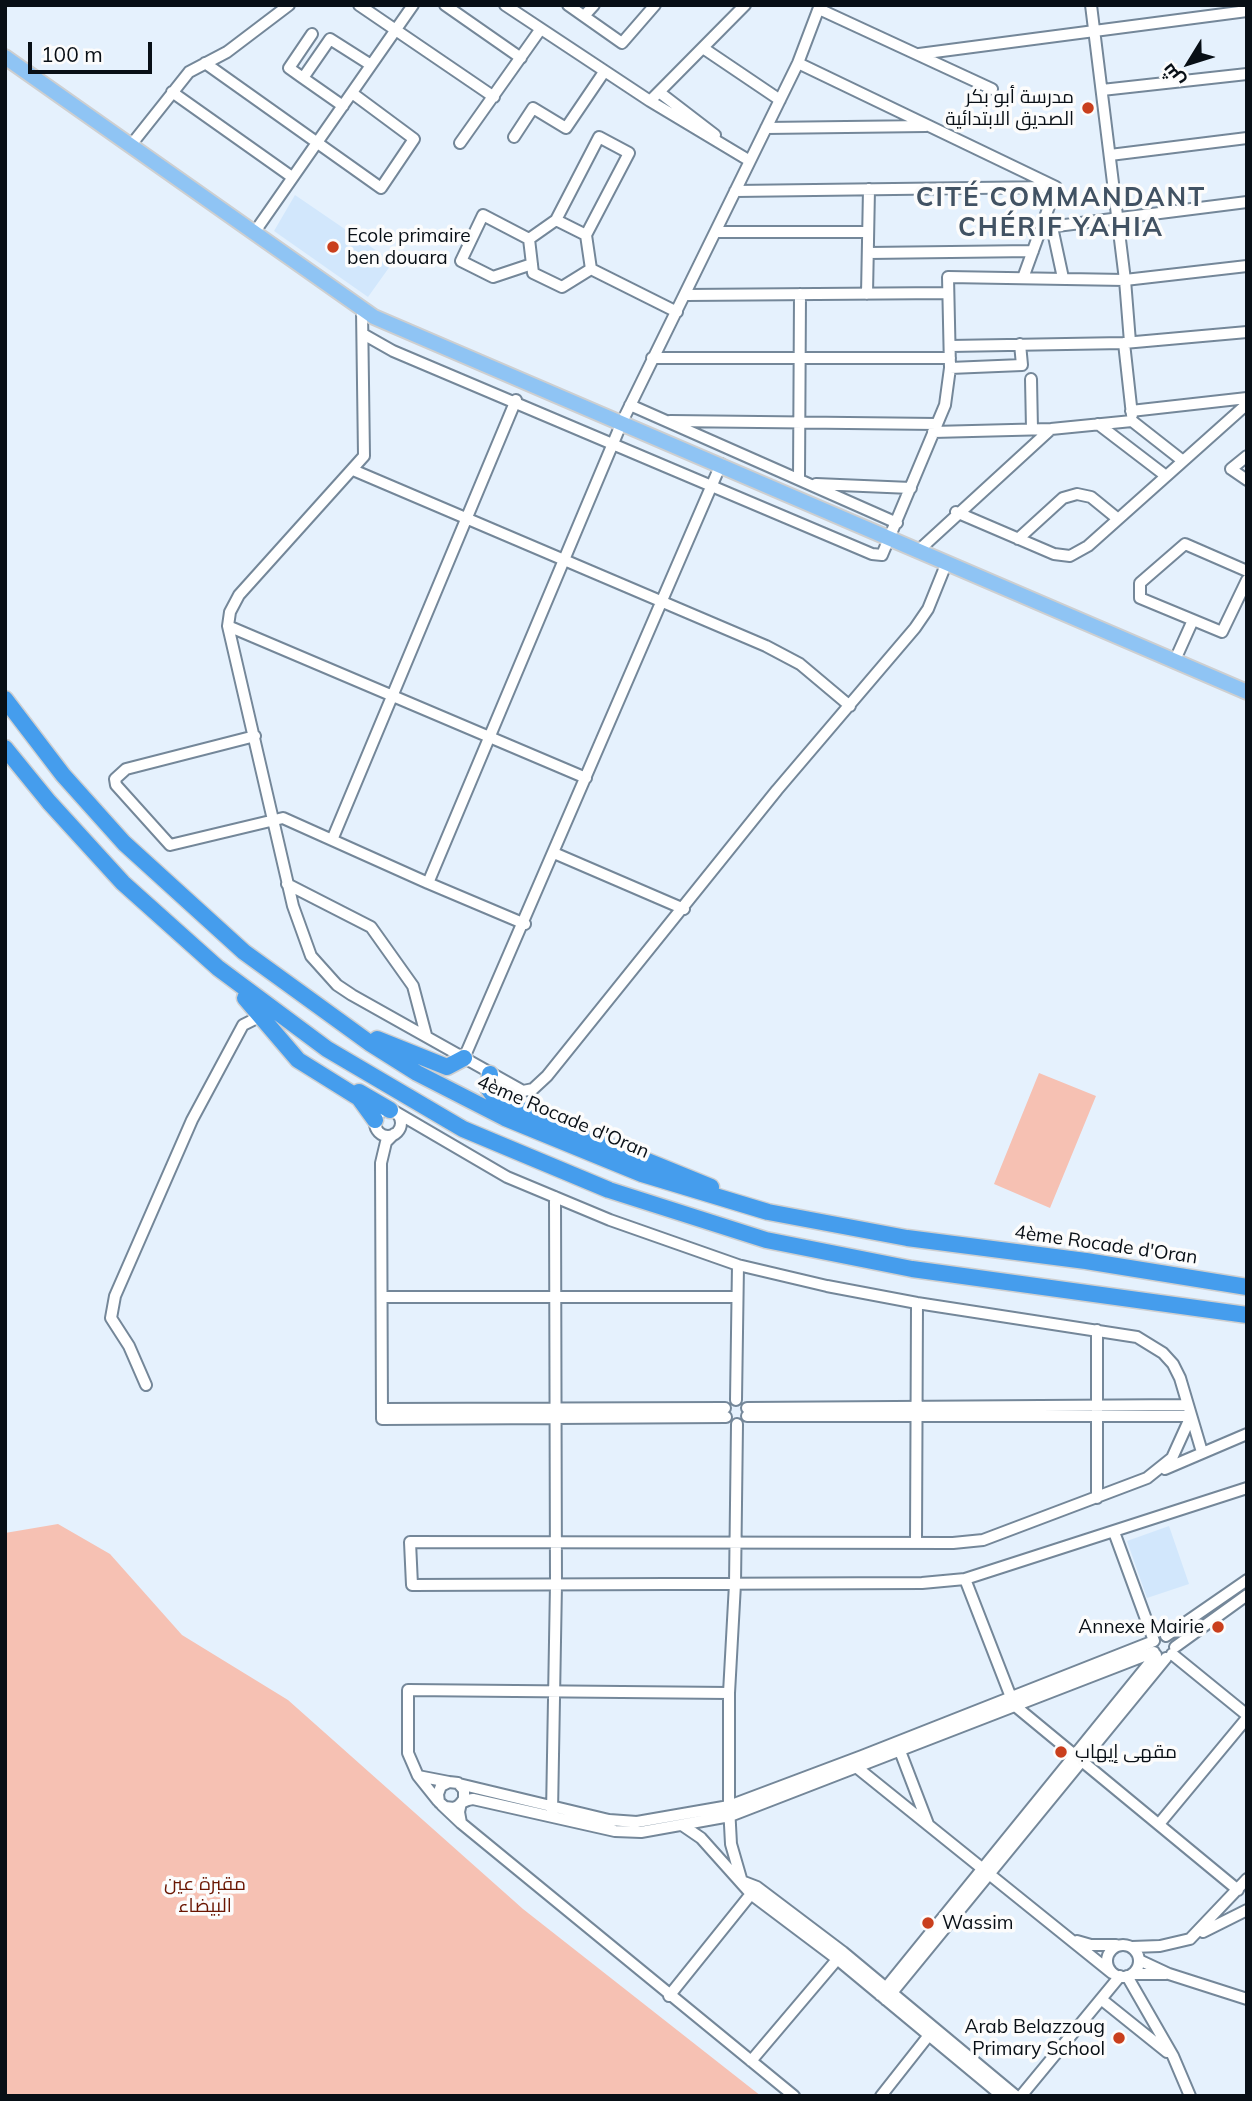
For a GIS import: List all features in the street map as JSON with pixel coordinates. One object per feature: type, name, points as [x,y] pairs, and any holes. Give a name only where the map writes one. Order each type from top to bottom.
[{"type":"highway","name":"4ème Rocade d'Oran","points":[[5,699],[63,775],[124,844],[236,946],[340,1023],[417,1073],[556,1141],[642,1174],[768,1212],[907,1238],[1086,1261],[1247,1287]]},
{"type":"highway","points":[[5,748],[48,802],[106,865],[159,918],[218,968],[297,1029],[370,1076],[463,1129],[561,1172],[672,1213],[766,1240],[912,1269],[1247,1315]]},
{"type":"highway","points":[[218,968],[298,1060],[359,1098],[375,1124]]},
{"type":"highway","points":[[340,1023],[438,1064],[451,1066],[464,1058]]},
{"type":"highway","points":[[370,1076],[331,1060],[323,1061],[320,1068],[327,1076],[392,1111]]},
{"type":"highway","points":[[490,1074],[488,1088],[493,1095],[530,1114],[674,1170],[768,1212]]},
{"type":"main road","points":[[5,57],[362,310],[721,464],[894,530],[919,550],[1247,692]]},
{"type":"street","points":[[131,145],[189,72],[227,52],[289,5]]},
{"type":"street","points":[[359,5],[494,97]]},
{"type":"street","points":[[254,233],[413,5]]},
{"type":"street","points":[[445,5],[521,58]]},
{"type":"street","points":[[505,5],[604,72],[750,161]]},
{"type":"street","points":[[568,5],[622,43],[655,5]]},
{"type":"street","points":[[584,16],[594,5]]},
{"type":"street","points":[[650,101],[745,5]]},
{"type":"street","points":[[1091,5],[1125,279],[1132,416],[1183,461]]},
{"type":"street","points":[[428,883],[622,422],[798,63],[820,7],[992,89]]},
{"type":"street","points":[[919,54],[1247,11]]},
{"type":"street","points":[[460,144],[540,30]]},
{"type":"street","points":[[312,34],[289,68],[343,106]]},
{"type":"street","points":[[303,78],[330,39],[371,65]]},
{"type":"street","points":[[703,48],[780,100]]},
{"type":"street","points":[[205,63],[381,188],[414,139],[352,93]]},
{"type":"street","points":[[798,63],[1056,187]]},
{"type":"street","points":[[514,137],[533,108],[566,128],[604,72]]},
{"type":"street","points":[[1102,90],[1247,74]]},
{"type":"street","points":[[172,92],[292,177]]},
{"type":"street","points":[[659,92],[713,131],[721,144]]},
{"type":"street","points":[[766,128],[929,126]]},
{"type":"street","points":[[529,239],[556,220],[599,137],[629,153],[586,235],[591,269]]},
{"type":"street","points":[[1110,155],[1247,138]]},
{"type":"street","points":[[735,191],[1056,187]]},
{"type":"street","points":[[1023,278],[1046,227],[1056,187]]},
{"type":"street","points":[[867,294],[869,189]]},
{"type":"street","points":[[1046,227],[1247,202]]},
{"type":"street","points":[[529,239],[483,215],[461,261],[492,277],[532,264]]},
{"type":"street","points":[[556,220],[586,235]]},
{"type":"street","points":[[1046,227],[1063,278]]},
{"type":"street","points":[[716,232],[868,232]]},
{"type":"street","points":[[529,239],[533,273],[562,287],[591,269]]},
{"type":"street","points":[[868,253],[1033,251]]},
{"type":"street","points":[[363,334],[393,351],[516,400],[872,554],[882,555],[945,405],[950,357],[948,252]]},
{"type":"street","points":[[948,276],[1125,279],[1247,266]]},
{"type":"street","points":[[591,269],[677,312]]},
{"type":"street","points":[[686,295],[948,293]]},
{"type":"street","points":[[800,294],[799,422],[804,482]]},
{"type":"street","points":[[362,310],[366,451],[353,470],[239,595],[230,612],[228,626],[287,884],[303,939],[321,969],[352,995],[523,1091],[539,1085],[684,909],[777,790],[915,628],[928,609],[947,562]]},
{"type":"street","points":[[950,357],[1020,344],[1127,342],[1247,332]]},
{"type":"street","points":[[652,358],[950,357],[1022,365],[1020,344]]},
{"type":"street","points":[[1031,379],[1032,429]]},
{"type":"street","points":[[666,421],[1051,429],[1098,424],[1247,398]]},
{"type":"street","points":[[332,840],[516,400]]},
{"type":"street","points":[[956,512],[1054,554],[1070,556],[1118,519],[1247,404]]},
{"type":"street","points":[[630,405],[804,482],[894,530]]},
{"type":"street","points":[[1098,424],[1166,476]]},
{"type":"street","points":[[919,550],[956,512],[1051,429]]},
{"type":"street","points":[[1247,456],[1231,469],[1247,480]]},
{"type":"street","points":[[464,1058],[525,923],[721,464]]},
{"type":"street","points":[[353,470],[782,653],[850,706]]},
{"type":"street","points":[[804,482],[911,488]]},
{"type":"street","points":[[1018,539],[1063,498],[1077,494],[1091,497],[1118,519]]},
{"type":"street","points":[[1247,571],[1185,544],[1140,583],[1140,598],[1222,632],[1247,580]]},
{"type":"street","points":[[1175,660],[1193,620]]},
{"type":"street","points":[[228,626],[586,778]]},
{"type":"street","points":[[255,736],[125,769],[115,779],[116,785],[170,845],[284,818],[525,923]]},
{"type":"street","points":[[554,853],[684,909]]},
{"type":"street","points":[[287,884],[371,927],[413,986],[426,1035]]},
{"type":"street","points":[[146,1385],[129,1346],[111,1318],[115,1297],[192,1120],[243,1025],[261,1016]]},
{"type":"street","points":[[381,1163],[386,1142],[397,1132],[400,1117],[392,1111]]},
{"type":"street","points":[[737,1424],[726,1413],[382,1414],[381,1163],[375,1124],[379,1113],[392,1111],[507,1177],[675,1244],[738,1265],[917,1303],[1137,1337],[1163,1353],[1180,1378],[1202,1452]]},
{"type":"street","points":[[375,1124],[385,1136],[397,1132],[429,1133]]},
{"type":"street","points":[[552,1812],[556,1584],[555,1197]]},
{"type":"street","points":[[726,1413],[736,1400],[738,1265]]},
{"type":"street","points":[[383,1297],[737,1297]]},
{"type":"street","points":[[916,1542],[917,1303]]},
{"type":"street","points":[[1097,1330],[1097,1497]]},
{"type":"street","points":[[736,1400],[747,1412],[1189,1410]]},
{"type":"street","points":[[1147,1478],[1172,1458],[1189,1410]]},
{"type":"street","points":[[742,1882],[731,1844],[729,1693],[736,1584],[737,1424],[747,1412]]},
{"type":"street","points":[[1247,1434],[1147,1478],[983,1539],[916,1542],[555,1544],[410,1542],[412,1585],[922,1583],[965,1579],[1247,1488]]},
{"type":"street","points":[[1114,1532],[1163,1651],[1247,1717],[1159,1824]]},
{"type":"street","points":[[965,1579],[1012,1701],[1238,1890]]},
{"type":"street","points":[[886,1994],[1163,1651],[1166,1636],[1247,1580]]},
{"type":"street","points":[[418,1776],[453,1783],[615,1831],[641,1832],[682,1825],[729,1811],[854,1765],[1012,1701],[1163,1651],[1247,1595]]},
{"type":"street","points":[[729,1693],[408,1690],[408,1753],[418,1776],[461,1823],[794,2096]]},
{"type":"street","points":[[854,1765],[900,1751],[1012,1701]]},
{"type":"street","points":[[900,1751],[929,1827]]},
{"type":"street","points":[[854,1765],[1068,1937],[1123,1975],[1169,1974]]},
{"type":"street","points":[[441,1803],[439,1790],[453,1783]]},
{"type":"street","points":[[453,1783],[464,1790],[461,1823]]},
{"type":"street","points":[[441,1803],[454,1808],[473,1799],[637,1822],[729,1811]]},
{"type":"street","points":[[682,1825],[701,1838],[742,1882],[840,1956],[932,2032],[1002,2096]]},
{"type":"street","points":[[1190,1939],[1247,1879]]},
{"type":"street","points":[[669,1996],[754,1891]]},
{"type":"street","points":[[1190,2096],[1172,2056],[1123,1975],[1107,1958],[1111,1949],[1132,1951],[1190,1939],[1247,1910]]},
{"type":"street","points":[[1068,1937],[1091,1945],[1132,1951],[1169,1974],[1247,1999]]},
{"type":"street","points":[[932,2032],[1019,2096],[1123,1975],[1132,1951]]},
{"type":"street","points":[[751,2061],[840,1956]]},
{"type":"street","points":[[1101,1999],[1172,2056]]},
{"type":"street","points":[[881,2096],[932,2032]]},
{"type":"shaded area","name":"Ecole primaire ben douara","points":[[295,195],[393,262],[368,297],[274,231]]},
{"type":"shaded area","points":[[1169,1526],[1189,1584],[1147,1598],[1127,1541]]},
{"type":"green space","points":[[1039,1073],[1096,1096],[1050,1208],[994,1184]]},
{"type":"green space","name":"مقبرة عين البيضاء","points":[[58,1524],[110,1554],[182,1635],[288,1700],[523,1909],[761,2096],[5,2096],[5,1533]]},
{"type":"place","name":"مدرسة أبو بكر الصديق الابتدائية","points":[[1088,108]]},
{"type":"place","name":"Ecole primaire ben douara","points":[[333,247]]},
{"type":"place","name":"Annexe Mairie","points":[[1218,1627]]},
{"type":"place","name":"مقهى إيهاب","points":[[1061,1752]]},
{"type":"place","name":"Wassim","points":[[928,1923]]},
{"type":"place","name":"Arab Belazzoug Primary School","points":[[1119,2038]]},
{"type":"district","name":"CITÉ COMMANDANT CHÉRIF YAHIA","points":[[1061,213]]}]
